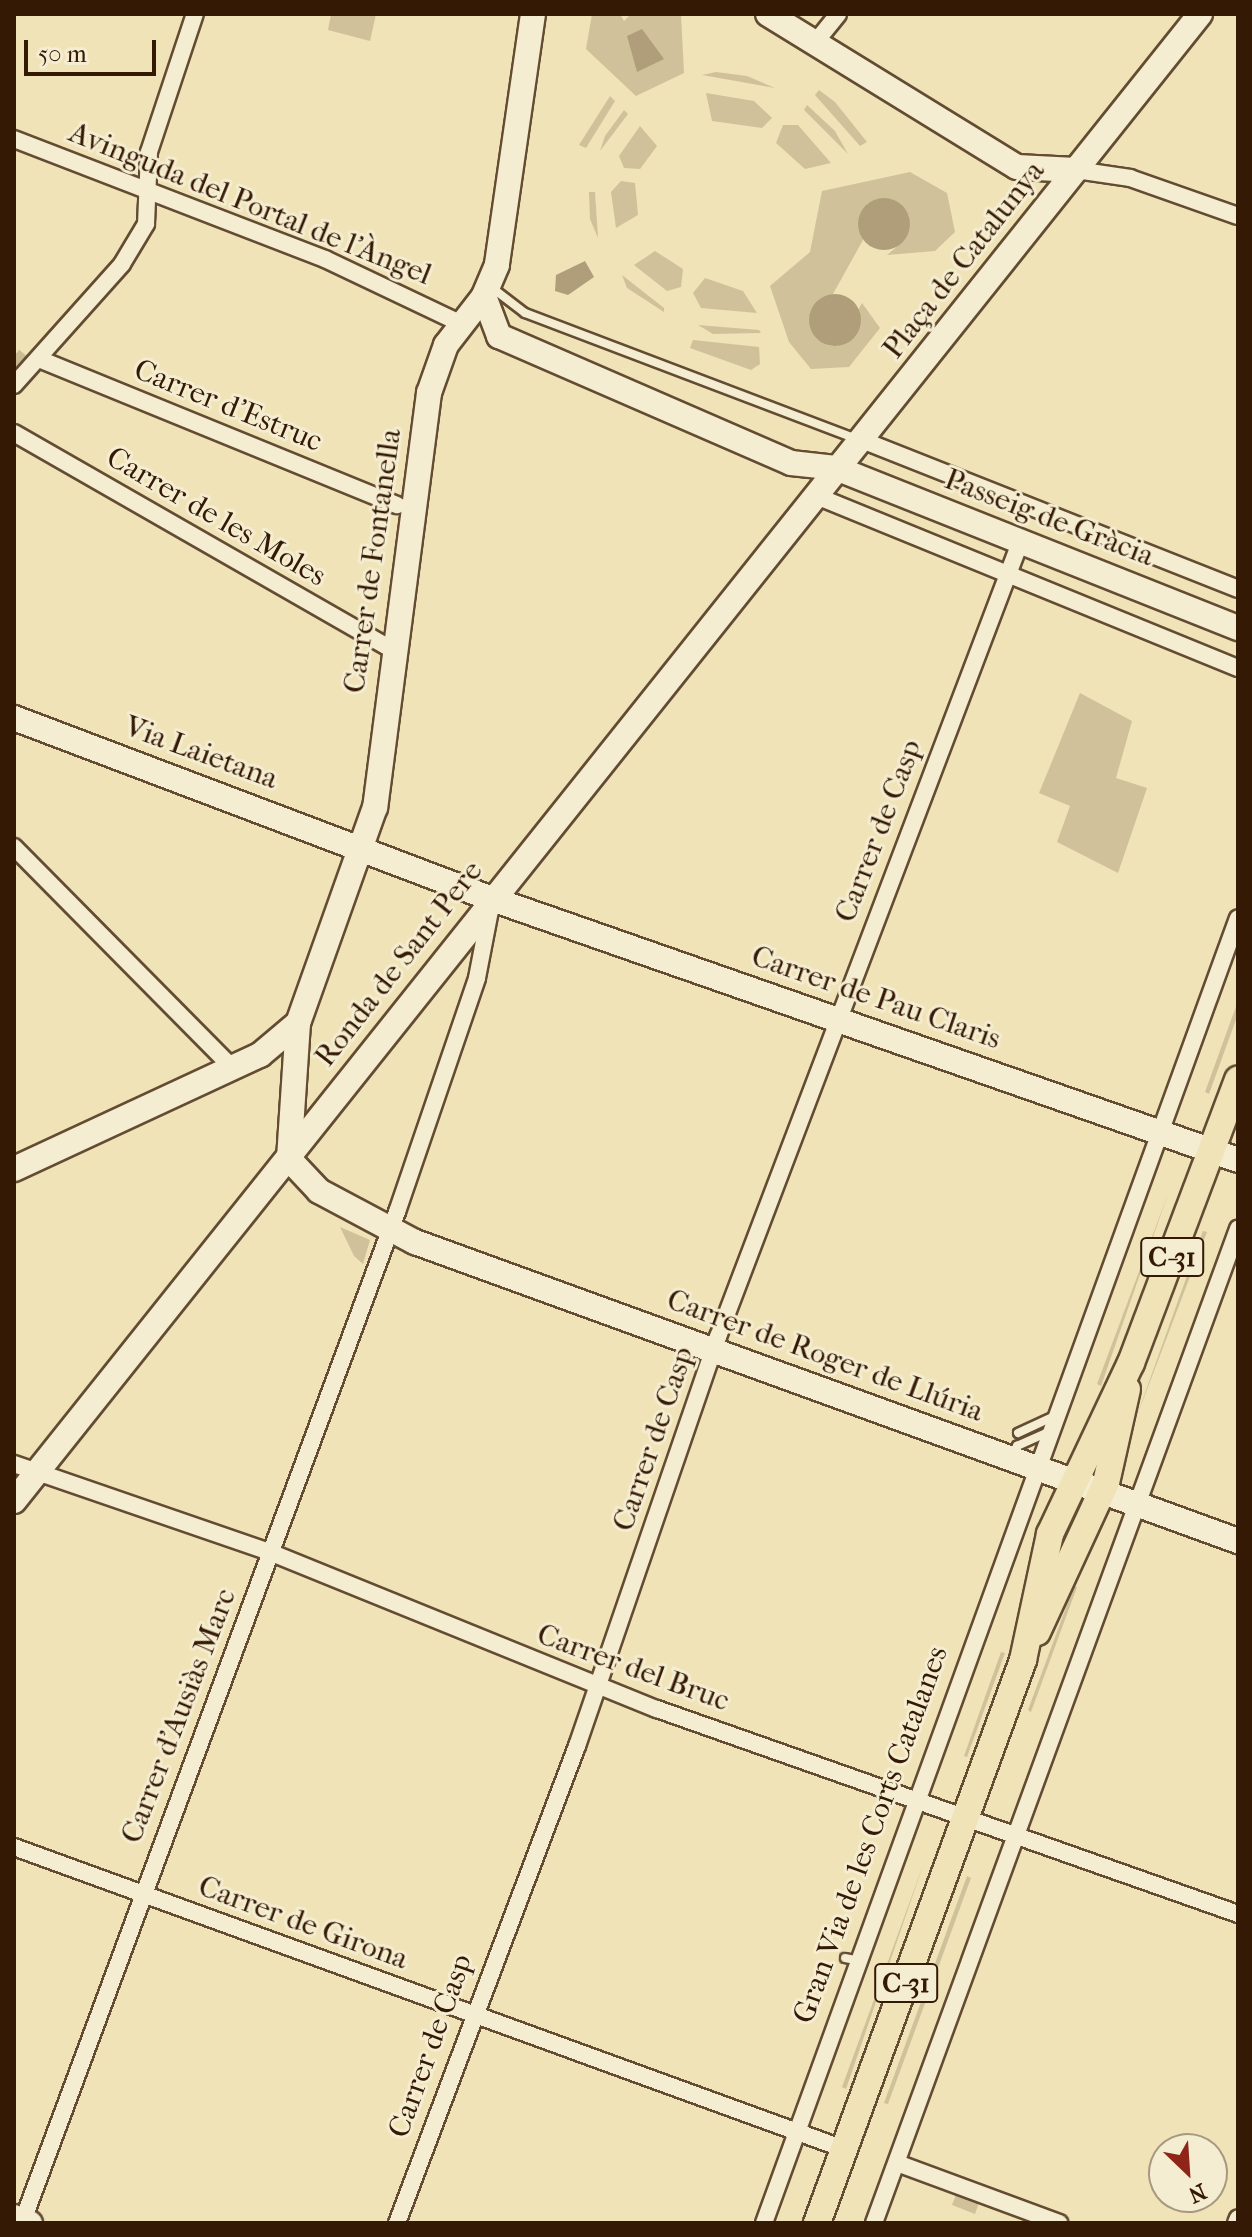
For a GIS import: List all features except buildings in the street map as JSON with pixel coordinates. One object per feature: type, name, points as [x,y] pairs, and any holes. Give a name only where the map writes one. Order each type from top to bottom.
[{"type":"main road","points":[[533,14],[486,290],[492,326],[514,347],[809,470],[836,468]]},
{"type":"main road","name":"Plaça de Catalunya","points":[[768,14],[1017,167],[1076,170]]},
{"type":"main road","points":[[1076,170],[1200,14]]},
{"type":"main road","name":"Plaça de Catalunya","points":[[836,468],[862,440],[1076,170]]},
{"type":"main road","name":"Carrer de Fontanella","points":[[298,1023],[364,849],[429,393],[441,355],[486,290]]},
{"type":"main road","name":"Ronda de Sant Pere","points":[[14,1501],[25,1468],[289,1159],[836,468]]},
{"type":"main road","name":"Passeig de Gràcia","points":[[836,468],[1238,628]]},
{"type":"main road","points":[[809,470],[814,495]]},
{"type":"main road","name":"Via Laietana","points":[[14,718],[492,899]]},
{"type":"main road","name":"Carrer de Pau Claris","points":[[492,899],[1238,1160]]},
{"type":"main road","points":[[14,1169],[221,1055],[279,1044],[298,1023]]},
{"type":"main road","points":[[289,1159],[298,1023]]},
{"type":"main road","name":"C-31","points":[[1023,1660],[1050,1534],[1070,1480],[1131,1363],[1238,1080]]},
{"type":"main road","name":"Carrer de Roger de Llúria","points":[[289,1159],[319,1191],[390,1230],[1238,1541]]},
{"type":"main road","name":"C-31","points":[[817,2223],[1023,1660],[1102,1492],[1131,1363]]},
{"type":"street","points":[[14,385],[122,264],[146,224],[149,152],[195,14]]},
{"type":"street","points":[[814,44],[838,14]]},
{"type":"street","name":"Avinguda del Portal de l'Àngel","points":[[14,139],[325,259],[462,324]]},
{"type":"street","points":[[1076,170],[1130,178],[1238,216]]},
{"type":"street","name":"Carrer d'Estruc","points":[[31,364],[397,505]]},
{"type":"street","name":"Carrer de les Moles","points":[[14,433],[391,649]]},
{"type":"street","points":[[862,440],[1238,589]]},
{"type":"street","points":[[814,495],[1006,577],[1238,668]]},
{"type":"street","name":"Carrer de Casp","points":[[397,2223],[472,2014],[598,1687],[714,1349],[1021,540]]},
{"type":"street","points":[[14,847],[221,1055]]},
{"type":"street","name":"Carrer d'Ausiàs Marc","points":[[22,2221],[390,1230],[477,978],[492,899]]},
{"type":"street","name":"Gran Via de les Corts Catalanes","points":[[764,2223],[797,2133],[853,1960],[919,1799],[1238,918]]},
{"type":"street","points":[[874,2223],[1018,1833],[1076,1690],[1137,1504],[1238,1229]]},
{"type":"street","name":"Carrer del Bruc","points":[[25,1468],[272,1553],[598,1687],[1018,1833],[1238,1914]]},
{"type":"street","name":"Carrer de Girona","points":[[14,1847],[844,2149]]},
{"type":"street","points":[[897,2163],[1059,2223]]},
{"type":"lane","points":[[486,290],[525,313],[862,440]]},
{"type":"lane","points":[[1018,1433],[1056,1422]]},
{"type":"lane","points":[[1013,1459],[1017,1446],[1056,1422]]},
{"type":"shaded area","points":[[331,14],[376,14],[370,41],[328,30]]},
{"type":"shaded area","points":[[592,14],[620,14],[624,21],[631,14],[681,14],[684,73],[636,96],[586,49]]},
{"type":"shaded area","points":[[642,29],[664,59],[637,72],[627,36]]},
{"type":"shaded area","points":[[716,72],[747,76],[775,88],[702,75]]},
{"type":"shaded area","points":[[819,90],[835,102],[867,142],[860,146],[815,95]]},
{"type":"shaded area","points":[[706,93],[754,101],[772,118],[762,128],[712,121]]},
{"type":"shaded area","points":[[610,96],[615,101],[586,148],[579,145]]},
{"type":"shaded area","points":[[807,105],[835,131],[848,154],[804,110]]},
{"type":"shaded area","points":[[624,110],[628,114],[600,151],[605,136]]},
{"type":"shaded area","points":[[783,125],[798,125],[831,163],[805,169],[776,143]]},
{"type":"shaded area","points":[[640,126],[657,146],[640,169],[624,168],[619,156]]},
{"type":"shaded area","points":[[910,172],[947,193],[955,232],[935,251],[887,255],[899,245],[909,216],[899,203],[868,203],[863,240],[833,294],[814,305],[809,319],[817,339],[830,346],[838,346],[862,303],[880,328],[849,367],[811,369],[789,342],[770,286],[810,252],[822,191]]},
{"type":"shaded area","points":[[621,181],[635,183],[638,215],[616,228],[611,192]]},
{"type":"shaded area","points":[[589,192],[595,192],[598,238],[590,219]]},
{"type":"shaded area","points":[[884,198],[902,206],[910,224],[902,242],[884,250],[866,242],[858,224],[866,206]]},
{"type":"shaded area","points":[[655,251],[683,269],[681,287],[667,291],[634,265]]},
{"type":"shaded area","points":[[585,261],[594,277],[568,295],[555,291],[556,275]]},
{"type":"shaded area","points":[[622,275],[664,308],[664,312],[627,288]]},
{"type":"shaded area","points":[[705,278],[743,291],[757,313],[701,308],[693,293]]},
{"type":"shaded area","points":[[835,294],[853,302],[861,320],[853,338],[835,346],[817,338],[809,320],[817,302]]},
{"type":"shaded area","points":[[698,325],[759,330],[761,333],[713,334]]},
{"type":"shaded area","points":[[693,340],[759,347],[760,364],[751,370],[690,348]]},
{"type":"shaded area","points":[[1080,693],[1132,721],[1116,778],[1147,788],[1118,873],[1057,842],[1070,806],[1039,793]]},
{"type":"shaded area","points":[[1238,1001],[1238,1014],[1209,1094],[1205,1092]]},
{"type":"shaded area","points":[[1168,1194],[1101,1386],[1097,1384]]},
{"type":"shaded area","points":[[340,1227],[370,1240],[363,1264],[354,1256]]},
{"type":"shaded area","points":[[1203,1231],[1207,1232],[1135,1421]]},
{"type":"shaded area","points":[[1074,1586],[1077,1587],[1031,1712],[1028,1710]]},
{"type":"shaded area","points":[[1001,1652],[1005,1653],[967,1757],[964,1756]]},
{"type":"shaded area","points":[[925,1860],[846,2089],[842,2087]]},
{"type":"shaded area","points":[[967,1876],[971,1878],[888,2104],[884,2103]]},
{"type":"shaded area","points":[[957,2192],[980,2200],[975,2214],[952,2205]]},
{"type":"tunnel","points":[[14,356],[24,364]]}]
